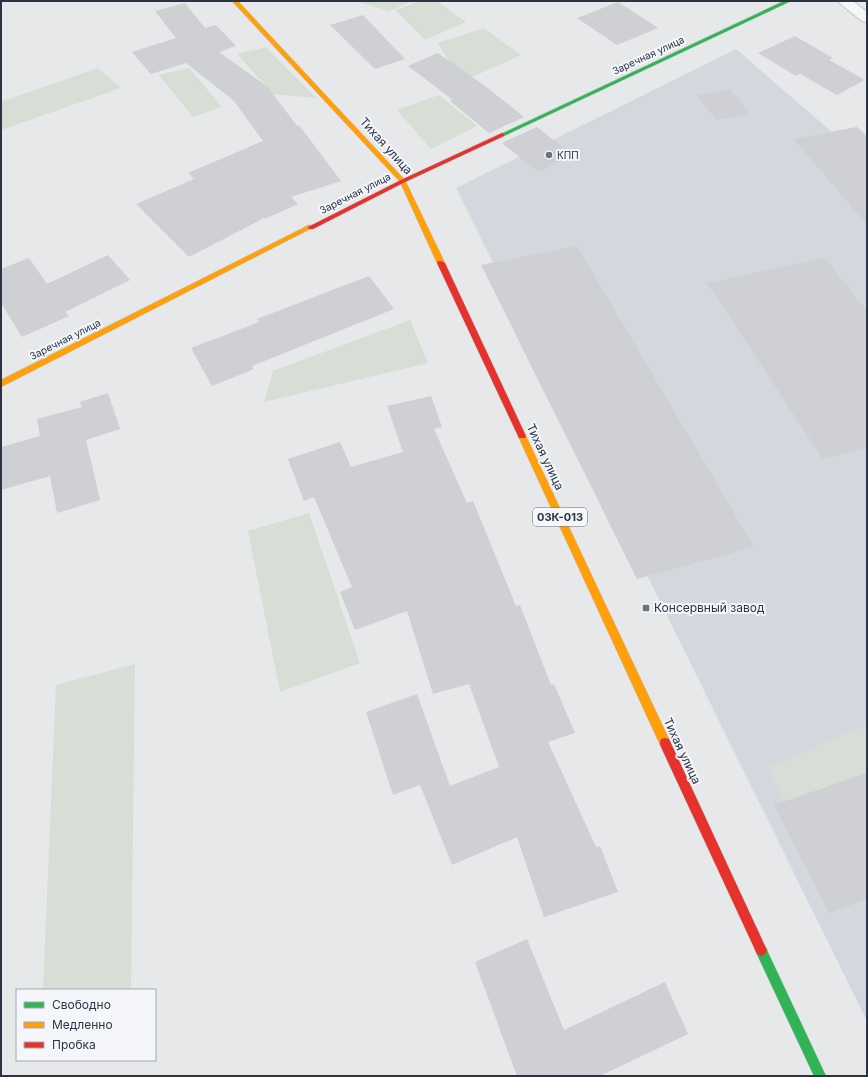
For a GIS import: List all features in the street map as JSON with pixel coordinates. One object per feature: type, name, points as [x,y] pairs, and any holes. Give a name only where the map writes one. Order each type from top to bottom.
[{"type":"main road","name":"Тихая улица","points":[[235,1],[403,181],[820,1076]]},
{"type":"main road","name":"Заречная улица","points":[[1,384],[403,181],[788,1]]},
{"type":"street","points":[[844,1],[867,18]]},
{"type":"shaded area","points":[[356,1],[413,1],[389,11]]},
{"type":"shaded area","points":[[422,1],[437,1],[466,22],[425,40],[395,10]]},
{"type":"shaded area","points":[[484,28],[521,55],[461,82],[438,43]]},
{"type":"shaded area","points":[[266,47],[316,98],[273,94],[237,54]]},
{"type":"shaded area","name":"Консервный завод","points":[[736,49],[832,132],[857,127],[867,137],[867,1021],[456,188]]},
{"type":"shaded area","points":[[98,68],[121,88],[1,130],[1,102]]},
{"type":"shaded area","points":[[189,68],[222,107],[193,117],[159,75]]},
{"type":"shaded area","points":[[439,95],[477,126],[431,149],[397,110]]},
{"type":"shaded area","points":[[410,320],[428,363],[264,402],[273,371]]},
{"type":"shaded area","points":[[309,513],[360,663],[280,692],[248,531]]},
{"type":"shaded area","points":[[135,664],[131,989],[43,989],[56,685]]},
{"type":"shaded area","points":[[867,724],[867,846],[818,866],[768,768]]},
{"type":"building","points":[[618,2],[658,28],[617,45],[577,18]]},
{"type":"building","points":[[185,3],[205,28],[216,25],[236,46],[219,52],[268,87],[341,181],[291,197],[298,204],[265,219],[264,218],[189,257],[136,204],[194,179],[188,173],[263,141],[234,101],[186,63],[151,74],[132,52],[176,38],[155,11]]},
{"type":"building","points":[[363,15],[405,59],[375,69],[330,25]]},
{"type":"building","points":[[795,36],[833,58],[829,60],[865,80],[837,95],[800,74],[796,76],[758,53]]},
{"type":"building","points":[[438,53],[485,86],[524,117],[489,133],[450,101],[453,100],[408,66]]},
{"type":"building","points":[[730,89],[750,114],[716,120],[697,95]]},
{"type":"building","points":[[537,127],[573,155],[538,172],[502,143]]},
{"type":"building","points":[[857,127],[867,137],[867,225],[794,139]]},
{"type":"building","points":[[577,246],[754,547],[637,579],[481,265]]},
{"type":"building","points":[[108,255],[130,280],[65,312],[69,316],[22,337],[1,303],[1,269],[29,258],[47,284]]},
{"type":"building","points":[[825,258],[867,311],[867,447],[823,459],[707,283]]},
{"type":"building","points":[[369,276],[394,309],[252,366],[254,369],[212,386],[191,348],[259,322],[257,319]]},
{"type":"building","points":[[108,393],[120,429],[86,440],[100,500],[57,513],[50,476],[1,490],[1,447],[40,436],[37,419],[82,407],[80,402]]},
{"type":"building","points":[[431,396],[442,427],[434,429],[467,503],[473,501],[516,606],[520,605],[551,685],[554,684],[575,733],[548,742],[596,847],[600,846],[618,892],[544,917],[517,837],[452,865],[420,785],[393,795],[366,712],[417,694],[450,786],[499,767],[469,684],[433,694],[407,611],[355,630],[340,592],[352,587],[314,497],[304,501],[288,459],[340,442],[351,467],[403,452],[387,406]]},
{"type":"building","points":[[867,773],[867,899],[829,913],[774,805]]},
{"type":"building","points":[[527,939],[564,1030],[665,982],[688,1034],[600,1076],[517,1076],[475,962]]},
{"type":"traffic: fast","points":[[502,135],[788,1]]},
{"type":"traffic: fast","points":[[761,950],[820,1076]]},
{"type":"traffic: slow","points":[[235,1],[403,181],[441,263]]},
{"type":"traffic: slow","points":[[1,384],[311,227]]},
{"type":"traffic: slow","points":[[522,436],[665,743]]},
{"type":"traffic: jam","points":[[311,227],[403,181],[502,135]]},
{"type":"traffic: jam","points":[[441,263],[522,436]]},
{"type":"traffic: jam","points":[[665,743],[761,950]]},
{"type":"place","name":"КПП","points":[[549,155]]},
{"type":"place","name":"Консервный завод","points":[[646,608]]}]
